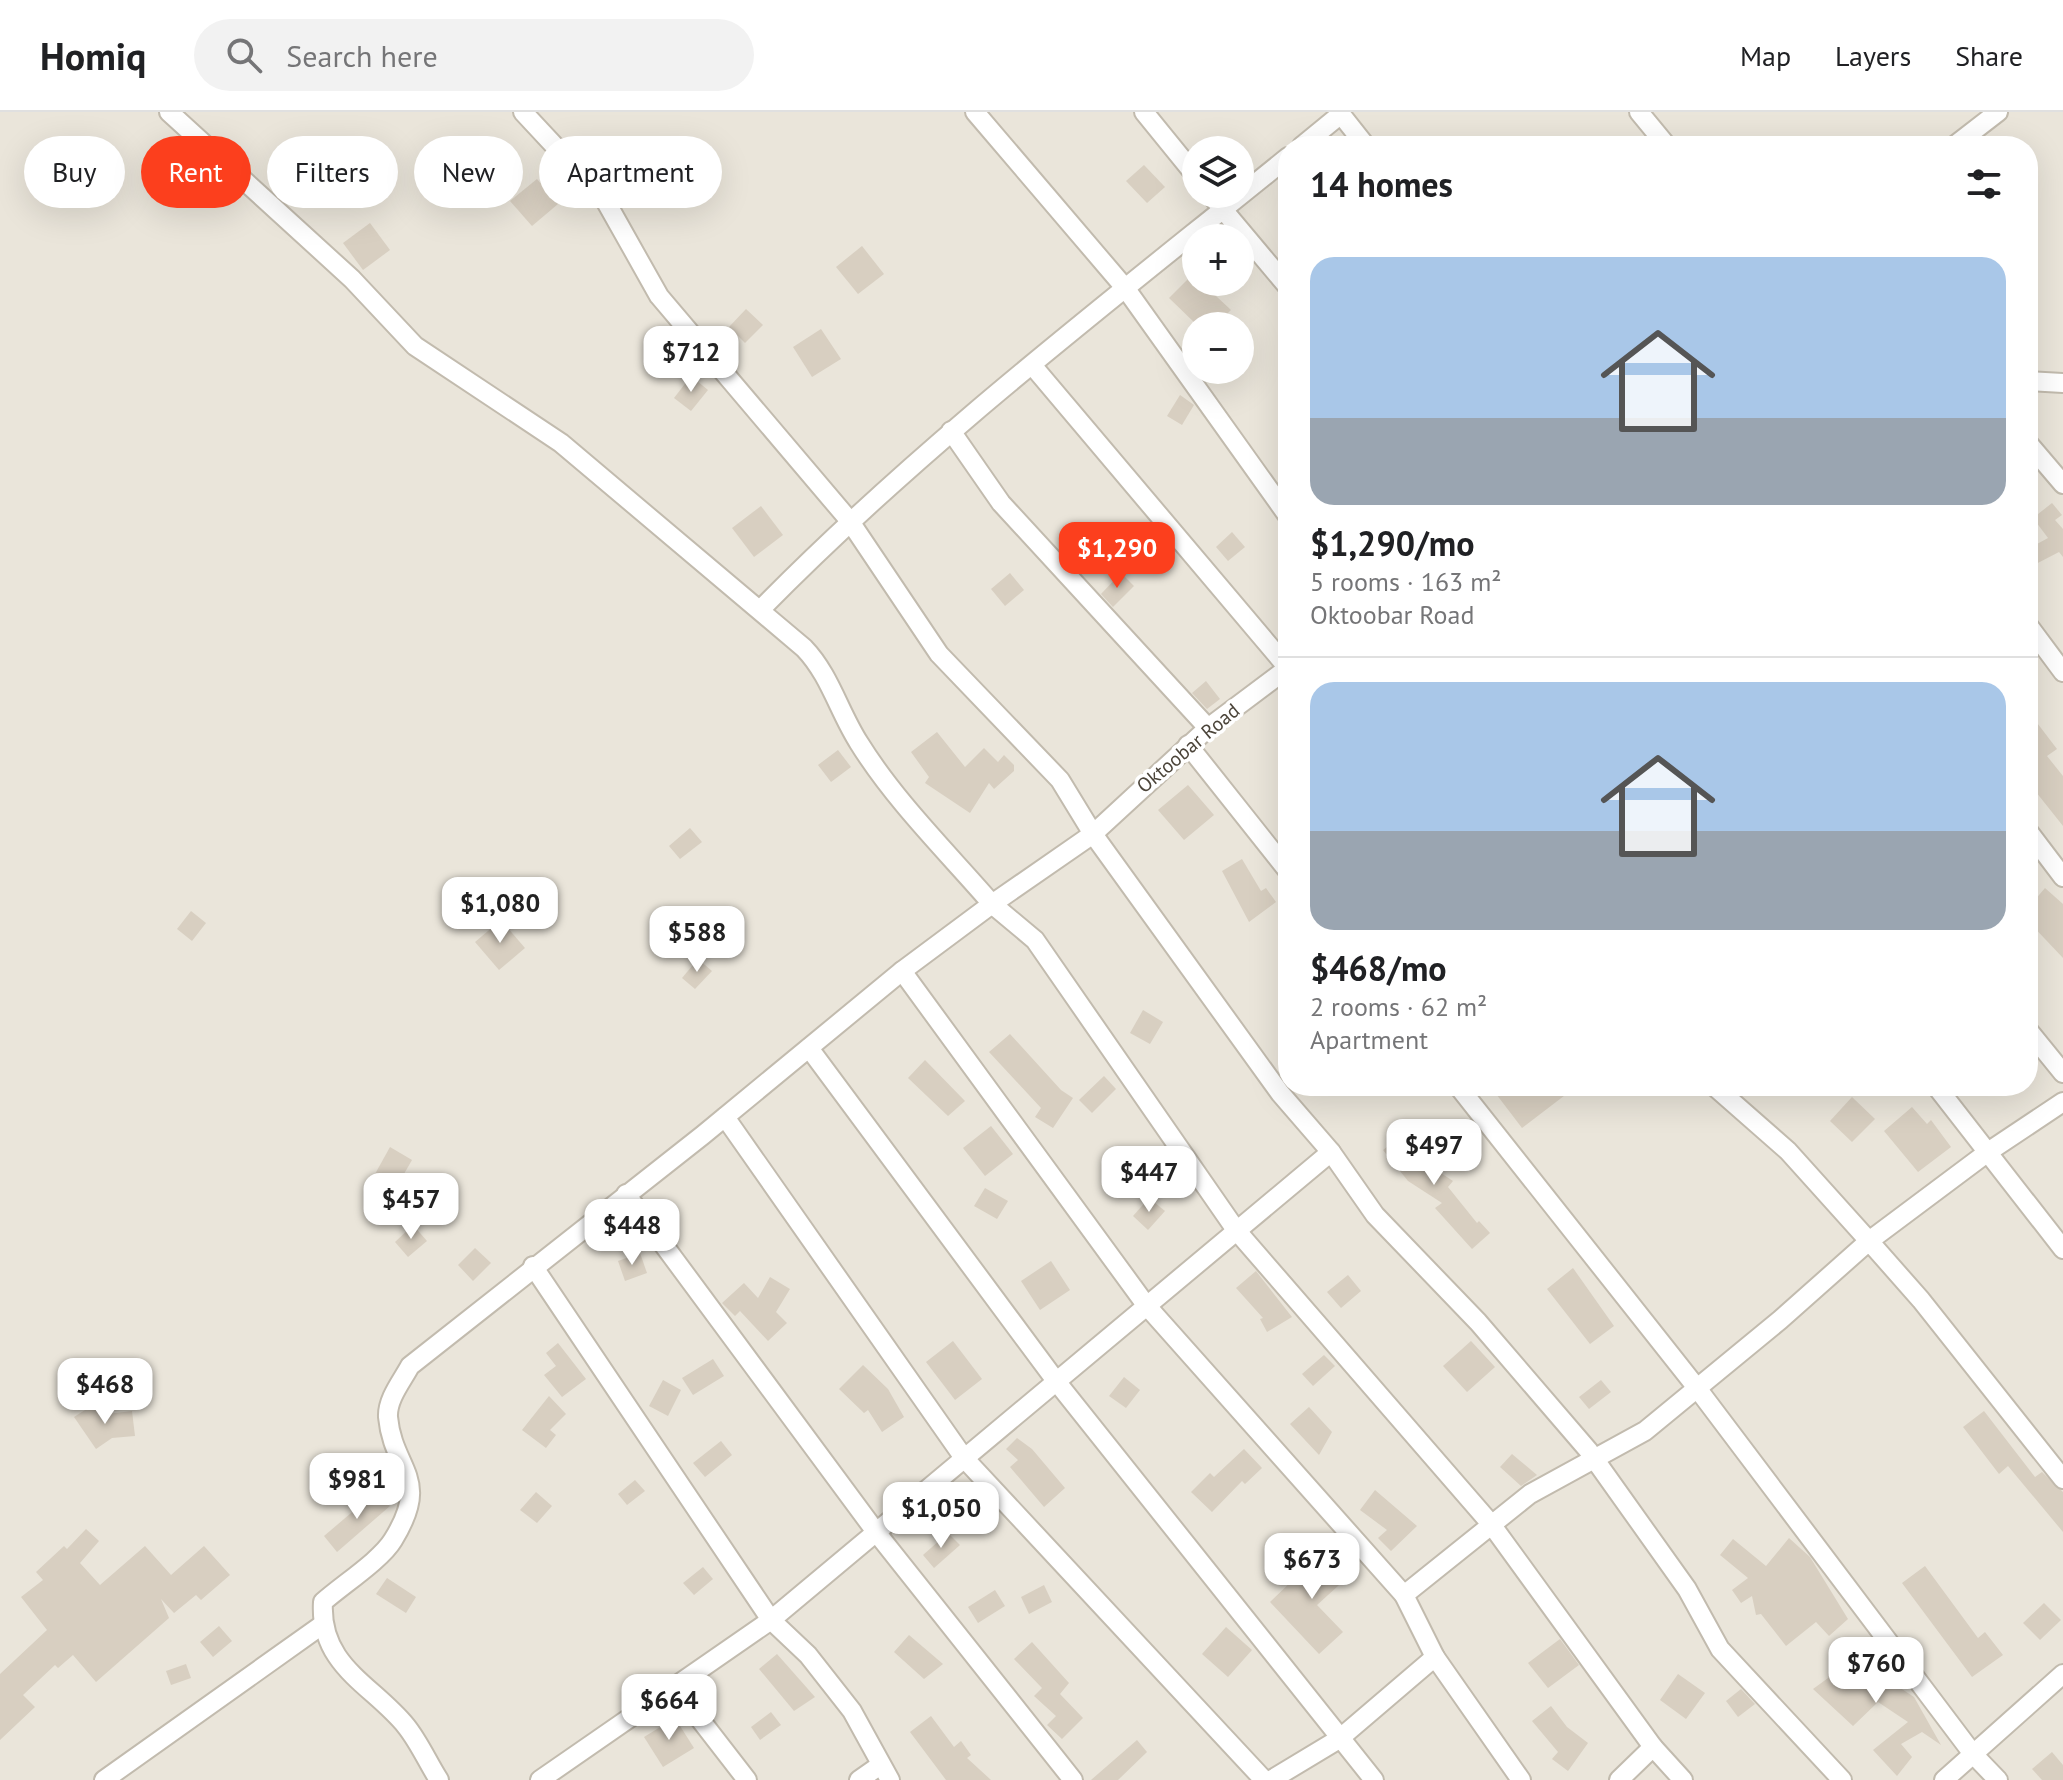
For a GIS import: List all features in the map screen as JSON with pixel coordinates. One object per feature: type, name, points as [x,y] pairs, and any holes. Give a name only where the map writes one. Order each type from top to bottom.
[{"type":"street","points":[[169,112],[352,279],[415,346],[561,443],[761,609],[819,664],[859,743],[915,816],[992,904],[1035,940],[1236,1230],[1491,1524],[1653,1747],[1683,1780]]},
{"type":"street","points":[[523,112],[605,200],[659,296],[849,520],[939,654],[1060,780],[1093,834],[1278,1090]]},
{"type":"street","points":[[975,112],[1126,289],[1278,502]]},
{"type":"street","points":[[1144,112],[1182,159]]},
{"type":"street","points":[[1639,112],[1659,136]]},
{"type":"street","points":[[1967,136],[1998,112]]},
{"type":"street","points":[[1314,136],[1340,113],[1358,136]]},
{"type":"street","points":[[761,609],[849,520],[951,431],[1278,165]]},
{"type":"street","points":[[1223,210],[1278,275]]},
{"type":"street","points":[[1032,365],[1278,656]]},
{"type":"street","points":[[2038,382],[2063,383]]},
{"type":"street","points":[[951,431],[1001,503],[1208,728]]},
{"type":"street","points":[[2038,455],[2063,484]]},
{"type":"street","points":[[2038,638],[2063,672]]},
{"type":"street","name":"Oktoobar Road","points":[[322,1625],[323,1602],[392,1543],[410,1501],[410,1478],[388,1417],[390,1403],[410,1366],[725,1117],[902,971],[1093,834],[1188,745],[1278,676]]},
{"type":"street","points":[[1188,745],[1278,858]]},
{"type":"street","points":[[2038,844],[2063,877]]},
{"type":"street","points":[[902,971],[1146,1305],[1404,1595],[1435,1657],[1521,1780]]},
{"type":"street","points":[[2038,1042],[2063,1073]]},
{"type":"street","points":[[809,1048],[1056,1381],[1374,1780]]},
{"type":"street","points":[[1283,1096],[1331,1152],[1375,1215],[1478,1322],[1594,1459],[1687,1589],[1720,1649],[1842,1780]]},
{"type":"street","points":[[1466,1096],[1697,1388],[1973,1754],[1998,1780]]},
{"type":"street","points":[[1725,1096],[1788,1151],[1869,1241],[1921,1300],[2063,1479]]},
{"type":"street","points":[[1944,1096],[2063,1249]]},
{"type":"street","points":[[1404,1595],[1530,1494],[1645,1431],[1869,1241],[1988,1152],[2063,1102]]},
{"type":"street","points":[[725,1117],[964,1458],[1264,1780]]},
{"type":"street","points":[[540,1780],[771,1620],[1331,1152]]},
{"type":"street","points":[[626,1194],[876,1532],[1073,1780]]},
{"type":"street","points":[[533,1266],[771,1620],[808,1655],[852,1711],[884,1773],[859,1780]]},
{"type":"street","points":[[104,1780],[322,1625],[351,1677],[406,1726],[439,1780]]},
{"type":"street","points":[[1271,1780],[1339,1739],[1435,1657]]},
{"type":"street","points":[[1944,1780],[2063,1674]]},
{"type":"street","points":[[675,1687],[747,1780]]},
{"type":"street","points":[[1619,1780],[1653,1747]]},
{"type":"shaded area","points":[[0,112],[2063,112],[2063,1780],[0,1780]]},
{"type":"building","points":[[1144,165],[1165,187],[1147,203],[1126,181]]},
{"type":"building","points":[[537,179],[539,208],[553,208],[532,226],[516,208],[523,208],[523,190]]},
{"type":"building","points":[[370,223],[390,250],[363,270],[343,243]]},
{"type":"building","points":[[862,246],[884,274],[858,294],[836,267]]},
{"type":"building","points":[[1182,285],[1182,296],[1216,296],[1231,310],[1184,312],[1169,298]]},
{"type":"building","points":[[746,309],[763,325],[745,343],[729,327]]},
{"type":"building","points":[[821,329],[841,359],[812,377],[793,347]]},
{"type":"building","points":[[691,376],[708,390],[691,411],[674,398]]},
{"type":"building","points":[[1180,395],[1194,405],[1182,425],[1167,416]]},
{"type":"building","points":[[2052,503],[2062,515],[2055,520],[2063,529],[2063,557],[2059,552],[2038,563],[2038,544],[2048,538],[2038,525],[2038,514]]},
{"type":"building","points":[[761,506],[783,535],[754,557],[732,528]]},
{"type":"building","points":[[1232,532],[1245,547],[1228,561],[1216,547]]},
{"type":"building","points":[[1010,573],[1024,590],[1005,606],[991,589]]},
{"type":"building","points":[[1121,573],[1134,586],[1113,607],[1101,594]]},
{"type":"building","points":[[1206,681],[1220,699],[1207,709],[1192,693]]},
{"type":"building","points":[[2038,724],[2057,749],[2047,756],[2063,776],[2063,826],[2038,795]]},
{"type":"building","points":[[937,732],[965,767],[984,748],[998,762],[1004,755],[1014,765],[1014,771],[994,789],[989,783],[970,813],[925,783],[929,777],[911,752]]},
{"type":"building","points":[[838,750],[851,767],[831,782],[818,765]]},
{"type":"building","points":[[1188,785],[1214,815],[1184,840],[1158,810]]},
{"type":"building","points":[[690,828],[702,842],[680,859],[669,846]]},
{"type":"building","points":[[1242,859],[1261,891],[1266,888],[1276,902],[1249,922],[1222,871]]},
{"type":"building","points":[[2045,888],[2063,904],[2063,958],[2038,932],[2038,896]]},
{"type":"building","points":[[191,911],[206,923],[192,941],[177,929]]},
{"type":"building","points":[[501,920],[525,948],[499,970],[475,942]]},
{"type":"building","points":[[698,959],[712,971],[695,989],[682,978]]},
{"type":"building","points":[[1143,1010],[1163,1022],[1150,1044],[1130,1033]]},
{"type":"building","points":[[1010,1034],[1061,1090],[1073,1098],[1053,1128],[1035,1117],[1041,1108],[989,1052]]},
{"type":"building","points":[[925,1060],[965,1101],[948,1116],[908,1078]]},
{"type":"building","points":[[1104,1076],[1116,1089],[1092,1113],[1079,1100]]},
{"type":"building","points":[[1498,1096],[1564,1096],[1522,1128]]},
{"type":"building","points":[[1852,1097],[1875,1119],[1852,1142],[1830,1121]]},
{"type":"building","points":[[1912,1107],[1927,1124],[1931,1120],[1951,1147],[1918,1172],[1884,1131]]},
{"type":"building","points":[[991,1126],[1013,1154],[985,1176],[963,1148]]},
{"type":"building","points":[[1409,1130],[1431,1157],[1424,1162],[1453,1181],[1448,1187],[1477,1223],[1479,1221],[1490,1233],[1472,1249],[1435,1208],[1442,1203],[1408,1181],[1383,1150]]},
{"type":"building","points":[[390,1147],[412,1160],[397,1186],[375,1174]]},
{"type":"building","points":[[985,1188],[1008,1201],[997,1219],[974,1206]]},
{"type":"building","points":[[1149,1198],[1165,1211],[1148,1230],[1133,1216]]},
{"type":"building","points":[[413,1225],[427,1241],[408,1257],[395,1242]]},
{"type":"building","points":[[475,1248],[491,1263],[473,1281],[458,1265]]},
{"type":"building","points":[[640,1253],[647,1273],[625,1281],[618,1261]]},
{"type":"building","points":[[1051,1261],[1070,1290],[1040,1310],[1021,1281]]},
{"type":"building","points":[[1573,1268],[1614,1326],[1590,1344],[1547,1289]]},
{"type":"building","points":[[1256,1271],[1292,1317],[1267,1332],[1260,1319],[1263,1318],[1236,1288]]},
{"type":"building","points":[[1348,1275],[1361,1291],[1341,1308],[1327,1292]]},
{"type":"building","points":[[770,1277],[790,1289],[776,1312],[787,1323],[768,1341],[740,1311],[735,1316],[722,1303],[744,1283],[758,1298]]},
{"type":"building","points":[[953,1341],[982,1379],[955,1400],[926,1362]]},
{"type":"building","points":[[1471,1341],[1495,1367],[1467,1392],[1443,1366]]},
{"type":"building","points":[[558,1343],[586,1379],[562,1397],[544,1375],[556,1366],[546,1353]]},
{"type":"building","points":[[1324,1355],[1335,1366],[1313,1386],[1302,1374]]},
{"type":"building","points":[[713,1359],[724,1376],[693,1395],[682,1378]]},
{"type":"building","points":[[863,1365],[888,1389],[904,1417],[882,1432],[868,1410],[864,1413],[839,1389]]},
{"type":"building","points":[[1124,1377],[1140,1390],[1126,1408],[1109,1396]]},
{"type":"building","points":[[663,1380],[681,1390],[668,1416],[649,1406]]},
{"type":"building","points":[[1601,1380],[1611,1392],[1589,1409],[1579,1397]]},
{"type":"building","points":[[549,1396],[566,1414],[550,1430],[556,1435],[546,1448],[522,1430]]},
{"type":"building","points":[[93,1405],[99,1415],[132,1411],[135,1436],[112,1438],[96,1449],[74,1417]]},
{"type":"building","points":[[1309,1407],[1332,1432],[1319,1455],[1290,1424]]},
{"type":"building","points":[[1984,1411],[2035,1477],[2042,1472],[2063,1492],[2063,1532],[2008,1466],[1999,1474],[1963,1427]]},
{"type":"building","points":[[1017,1438],[1032,1449],[1065,1488],[1044,1507],[1010,1467],[1018,1460],[1006,1449]]},
{"type":"building","points":[[721,1441],[732,1455],[705,1477],[693,1463]]},
{"type":"building","points":[[1244,1449],[1262,1468],[1245,1484],[1242,1481],[1212,1512],[1191,1492],[1210,1473],[1214,1477]]},
{"type":"building","points":[[1512,1454],[1537,1475],[1521,1486],[1500,1467]]},
{"type":"building","points":[[635,1480],[645,1491],[627,1505],[618,1494]]},
{"type":"building","points":[[1375,1490],[1417,1526],[1391,1551],[1378,1538],[1387,1530],[1360,1510]]},
{"type":"building","points":[[377,1491],[390,1506],[337,1552],[324,1536]]},
{"type":"building","points":[[536,1492],[552,1506],[537,1523],[520,1510]]},
{"type":"building","points":[[966,1494],[978,1510],[960,1524],[947,1508]]},
{"type":"building","points":[[86,1529],[99,1541],[80,1563],[100,1585],[145,1546],[171,1575],[204,1546],[230,1575],[201,1600],[196,1595],[174,1613],[161,1599],[169,1618],[96,1682],[73,1655],[58,1668],[55,1665],[23,1695],[35,1707],[0,1740],[0,1674],[47,1630],[21,1597],[43,1580],[36,1572],[64,1546],[67,1549]]},
{"type":"building","points":[[948,1533],[960,1545],[934,1568],[923,1555]]},
{"type":"building","points":[[1789,1538],[1810,1557],[1848,1619],[1829,1636],[1816,1622],[1786,1646],[1761,1614],[1756,1615],[1752,1596],[1741,1603],[1732,1590],[1748,1578],[1720,1555],[1733,1539],[1766,1566]]},
{"type":"building","points":[[1324,1550],[1349,1576],[1317,1605],[1343,1632],[1319,1654],[1270,1602]]},
{"type":"building","points":[[1925,1566],[1978,1638],[1985,1632],[2003,1655],[1972,1677],[1902,1583]]},
{"type":"building","points":[[703,1567],[713,1579],[694,1595],[683,1583]]},
{"type":"building","points":[[387,1578],[416,1597],[406,1613],[376,1594]]},
{"type":"building","points":[[1044,1585],[1052,1602],[1029,1614],[1021,1597]]},
{"type":"building","points":[[995,1590],[1005,1606],[978,1623],[968,1607]]},
{"type":"building","points":[[2044,1603],[2061,1620],[2040,1640],[2023,1623]]},
{"type":"building","points":[[219,1626],[232,1641],[213,1657],[200,1642]]},
{"type":"building","points":[[1226,1627],[1252,1650],[1228,1677],[1202,1654]]},
{"type":"building","points":[[909,1635],[943,1664],[924,1679],[894,1652]]},
{"type":"building","points":[[1560,1639],[1579,1665],[1548,1688],[1528,1663]]},
{"type":"building","points":[[1032,1642],[1069,1683],[1060,1694],[1083,1718],[1062,1739],[1047,1725],[1056,1716],[1034,1696],[1042,1688],[1014,1659]]},
{"type":"building","points":[[1872,1646],[1882,1660],[1870,1668],[1914,1697],[1941,1745],[1922,1732],[1901,1744],[1912,1757],[1897,1776],[1873,1750],[1908,1722],[1878,1702],[1853,1726],[1813,1689]]},
{"type":"building","points":[[777,1654],[815,1697],[794,1711],[759,1669]]},
{"type":"building","points":[[186,1664],[191,1678],[171,1685],[166,1671]]},
{"type":"building","points":[[1678,1674],[1705,1693],[1686,1719],[1660,1700]]},
{"type":"building","points":[[1741,1689],[1755,1704],[1738,1717],[1726,1701]]},
{"type":"building","points":[[1551,1706],[1567,1727],[1588,1743],[1568,1771],[1552,1759],[1558,1752],[1532,1721]]},
{"type":"building","points":[[771,1712],[781,1725],[760,1740],[751,1727]]},
{"type":"building","points":[[931,1716],[954,1747],[961,1741],[971,1755],[967,1758],[991,1780],[946,1780],[910,1732]]},
{"type":"building","points":[[675,1718],[694,1748],[663,1767],[644,1737]]},
{"type":"building","points":[[1137,1740],[1147,1752],[1118,1780],[1091,1780]]},
{"type":"building","points":[[2052,1752],[2063,1765],[2063,1780],[2042,1780],[2032,1769]]}]
